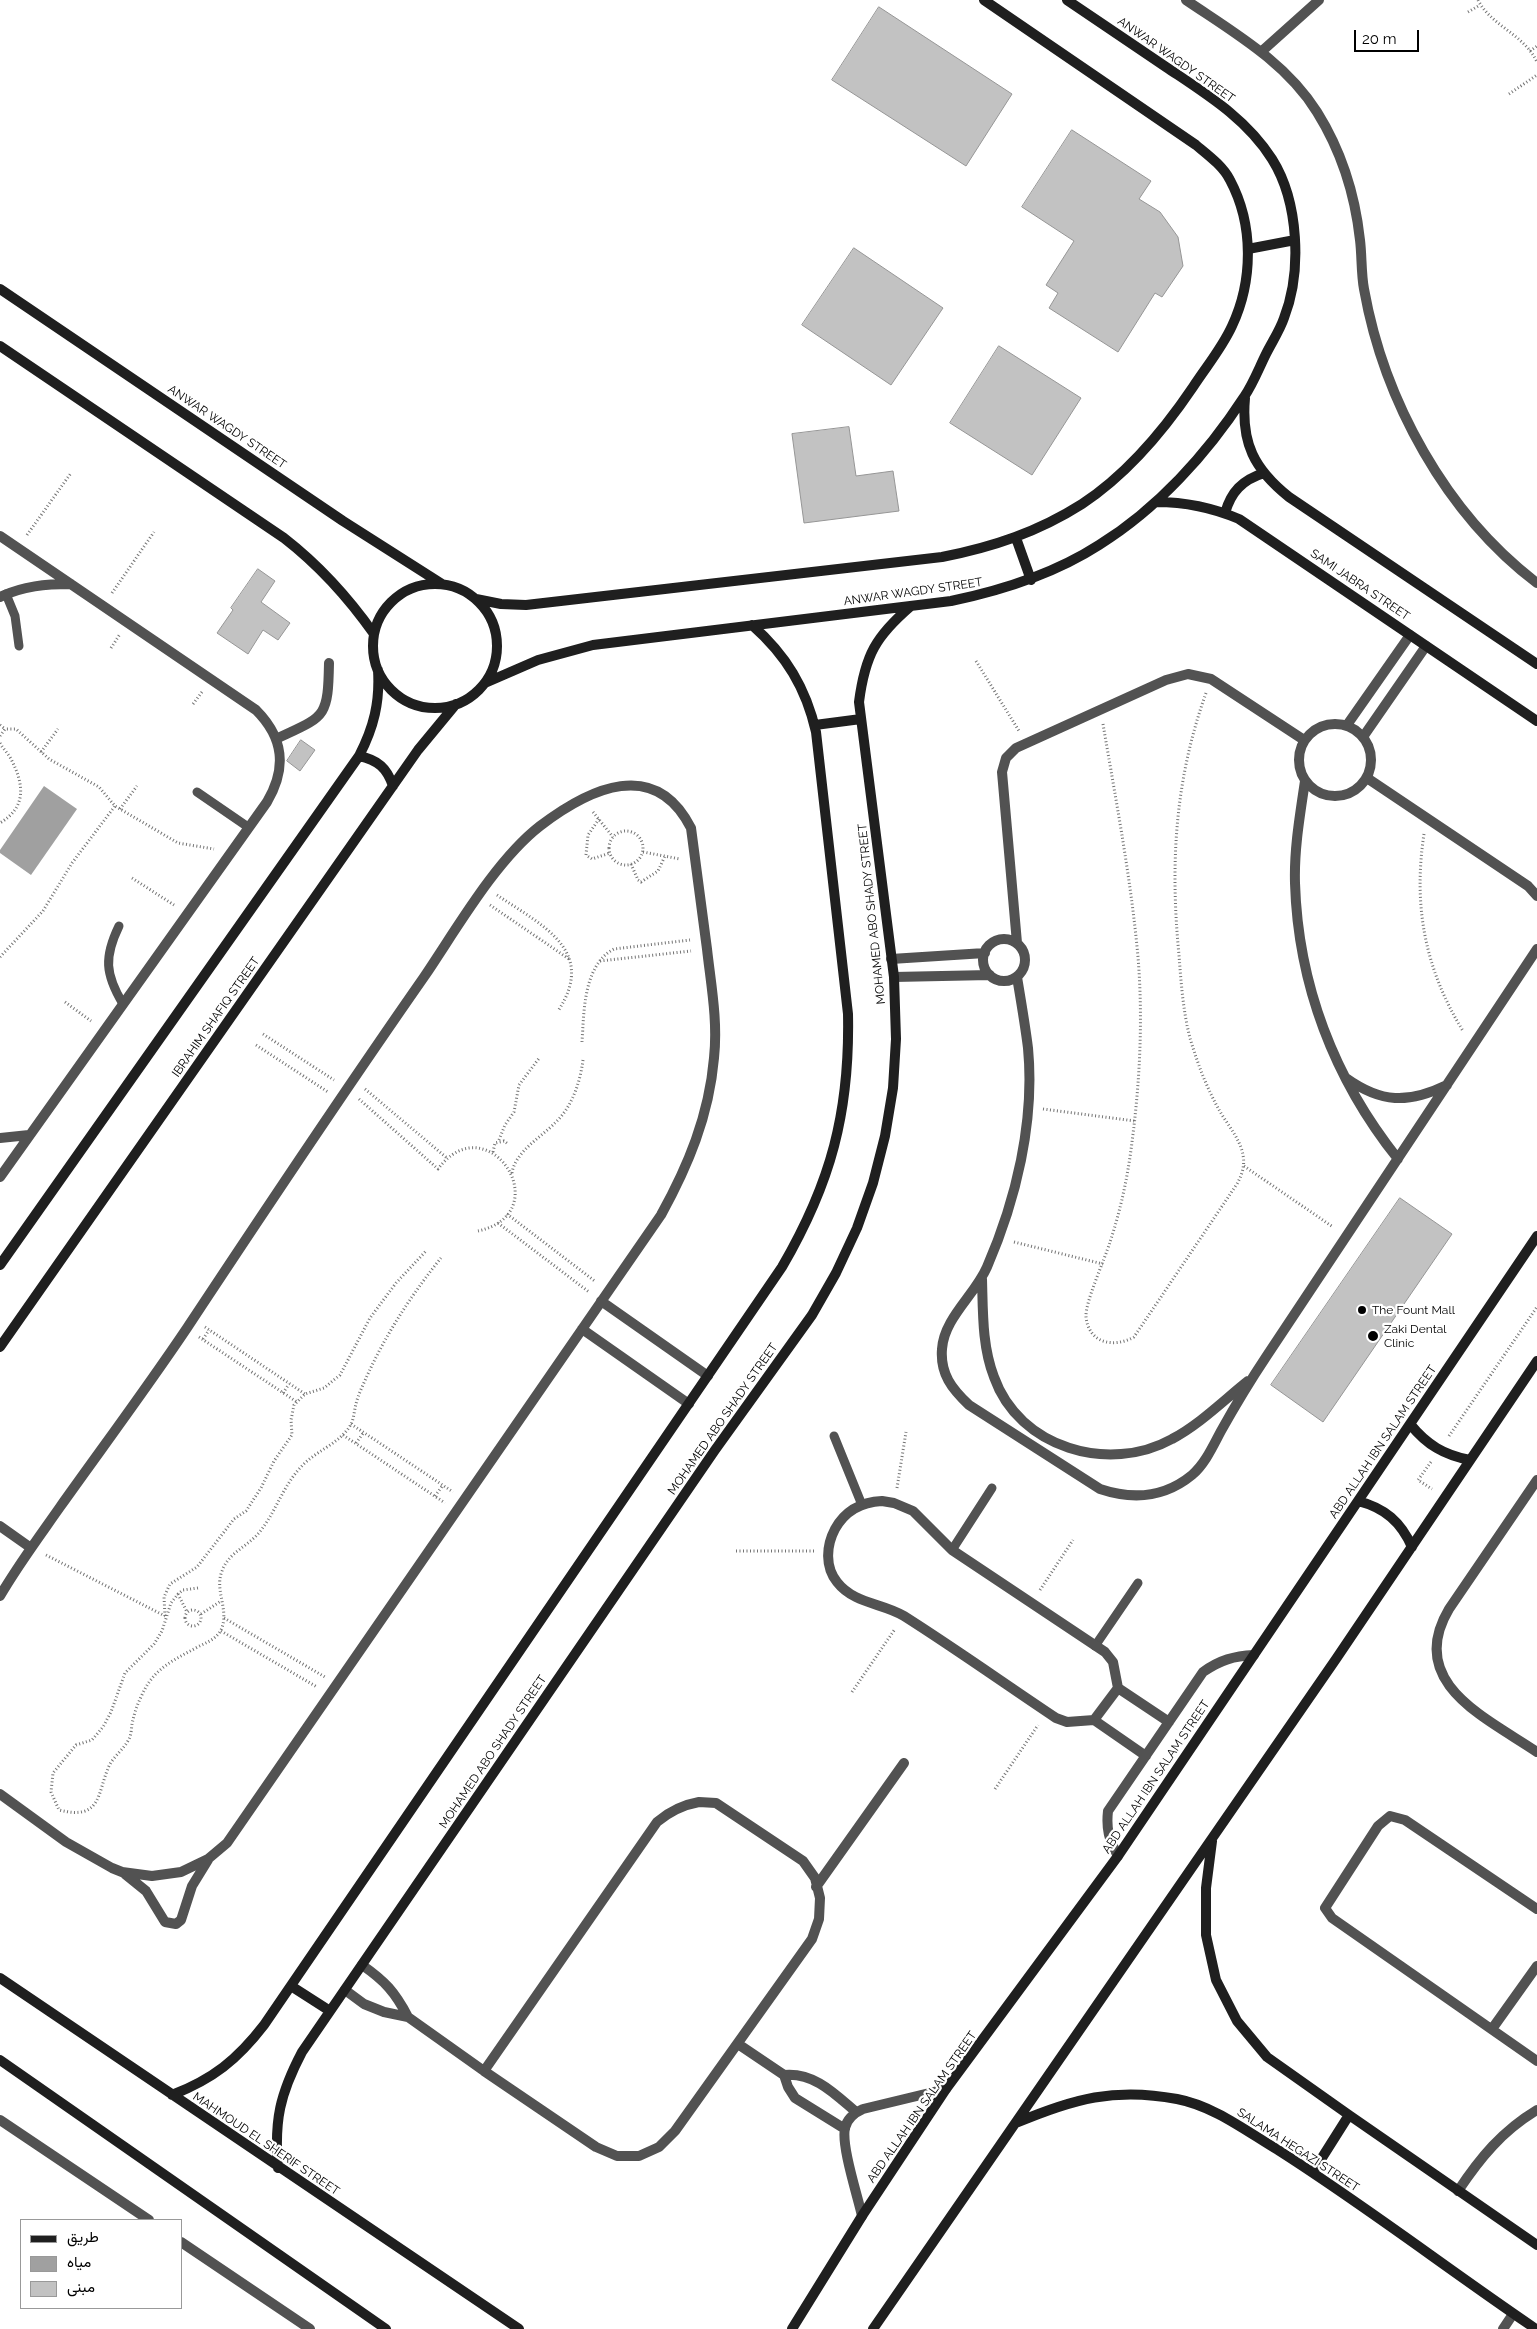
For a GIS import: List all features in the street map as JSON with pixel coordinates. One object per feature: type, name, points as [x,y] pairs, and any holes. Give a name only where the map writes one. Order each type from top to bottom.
[{"type":"street","points":[[476,599],[518,605],[551,602],[942,557],[982,550],[1053,522],[1084,502],[1139,455],[1180,407],[1232,328],[1243,299],[1248,269],[1248,249],[1241,208],[1230,179],[1196,145],[984,0]]},
{"type":"street","name":"ANWAR WAGDY STREET","points":[[485,683],[538,660],[593,645],[951,602],[990,593],[1031,580],[1064,565],[1132,523],[1156,502],[1219,433],[1245,396],[1284,318],[1294,275],[1296,240],[1288,195],[1273,161],[1251,131],[1224,106],[1067,0]]},
{"type":"street","points":[[1186,0],[1261,52],[1300,89],[1316,110],[1341,158],[1356,212],[1364,288],[1373,330],[1386,371],[1415,434],[1446,486],[1471,520],[1512,564],[1537,583]]},
{"type":"street","points":[[1261,52],[1319,0]]},
{"type":"street","points":[[1248,249],[1296,240]]},
{"type":"street","name":"ANWAR WAGDY STREET","points":[[0,289],[343,521],[442,584]]},
{"type":"street","points":[[0,346],[290,543],[334,582],[355,606],[374,634]]},
{"type":"street","points":[[1245,396],[1243,419],[1247,442],[1256,464],[1271,482],[1289,497],[1537,664]]},
{"type":"street","points":[[1225,513],[1234,492],[1253,477],[1264,473]]},
{"type":"street","name":"SAMI JABRA STREET","points":[[1156,502],[1185,502],[1225,513],[1239,519],[1537,721]]},
{"type":"street","points":[[0,536],[256,710],[266,721],[276,739],[280,762],[279,776],[274,790],[0,1177]]},
{"type":"street","points":[[1016,538],[1031,580]]},
{"type":"street","points":[[3,595],[49,584],[71,584]]},
{"type":"street","points":[[0,1265],[360,756],[370,735],[376,714],[379,692],[374,634],[380,616],[392,602],[406,591],[424,585],[442,584],[460,589],[476,599],[488,613],[496,630],[498,648],[494,666],[485,683],[467,699],[456,704],[438,708],[419,705],[402,698],[388,685],[378,670]]},
{"type":"street","name":"MOHAMED ABO SHADY STREET","points":[[278,2168],[276,2138],[279,2107],[288,2078],[302,2052],[715,1450],[812,1315],[836,1273],[857,1228],[873,1183],[885,1136],[893,1088],[896,1039],[894,977],[859,702],[862,674],[873,647],[890,625],[911,606]]},
{"type":"street","points":[[172,2096],[199,2084],[224,2068],[246,2049],[782,1267],[818,1200],[840,1128],[849,1052],[848,1014],[814,725],[800,684],[787,662],[771,642],[752,625]]},
{"type":"street","points":[[1347,726],[1410,635]]},
{"type":"street","points":[[1363,737],[1426,646]]},
{"type":"street","points":[[276,739],[312,722],[322,714],[328,702],[329,663]]},
{"type":"street","points":[[1017,943],[1002,772],[1006,758],[1016,748],[1100,709],[1177,676],[1188,674],[1211,679],[1304,740]]},
{"type":"street","name":"IBRAHIM SHAFIQ STREET","points":[[0,1347],[418,750],[456,704]]},
{"type":"street","points":[[814,725],[861,719]]},
{"type":"street","points":[[1335,724],[1347,726],[1363,737],[1370,750],[1372,765],[1367,778],[1357,789],[1344,795],[1330,796],[1316,791],[1306,781],[1300,768],[1299,753],[1304,740],[1313,731],[1323,726],[1335,724]]},
{"type":"street","points":[[360,756],[378,762],[390,777],[393,786]]},
{"type":"street","points":[[1367,778],[1528,886],[1537,896]]},
{"type":"street","points":[[1306,781],[1297,831],[1295,873],[1298,931],[1308,981],[1323,1029],[1343,1076],[1359,1105],[1398,1158]]},
{"type":"street","points":[[0,1596],[4,1578],[32,1548],[186,1328],[346,1088],[486,888],[518,846],[538,828],[583,799],[618,785],[637,784],[654,789],[670,798],[683,812],[691,828],[715,1016],[714,1058],[708,1099],[697,1140],[681,1179],[660,1215],[227,1843],[208,1859],[181,1872],[152,1876],[122,1872],[66,1842],[0,1794]]},
{"type":"street","points":[[894,977],[990,975],[1003,981],[1017,977],[1022,972],[1026,960],[1022,948],[1017,943],[1005,939],[998,940],[988,947],[984,953],[984,964],[990,975]]},
{"type":"street","points":[[1017,977],[1028,1049],[1028,1107],[1021,1155],[1000,1238],[982,1279],[948,1327],[942,1348],[943,1370],[953,1390],[969,1404],[1100,1489],[1119,1495],[1139,1497],[1159,1493],[1185,1479],[1206,1458],[1252,1377],[1537,949]]},
{"type":"street","points":[[891,959],[984,953]]},
{"type":"street","points":[[1343,1076],[1362,1089],[1376,1094],[1405,1099],[1427,1094],[1447,1084]]},
{"type":"street","points":[[0,1138],[30,1135]]},
{"type":"street","name":"ABD ALLAH IBN SALAM STREET","points":[[792,2329],[862,2216],[946,2089],[1118,1856],[1537,1236]]},
{"type":"street","points":[[982,1279],[986,1354],[994,1379],[1007,1402],[1025,1422],[1046,1438],[1070,1450],[1096,1455],[1123,1455],[1149,1450],[1173,1439],[1252,1377]]},
{"type":"street","points":[[601,1301],[708,1376]]},
{"type":"street","points":[[582,1329],[688,1404]]},
{"type":"street","points":[[874,2329],[1412,1547],[1537,1361]]},
{"type":"street","points":[[1410,1424],[1423,1439],[1439,1451],[1454,1457],[1470,1460]]},
{"type":"street","points":[[1537,1480],[1449,1609],[1443,1620],[1437,1645],[1440,1669],[1452,1691],[1466,1703],[1537,1752]]},
{"type":"street","points":[[1358,1501],[1382,1509],[1392,1516],[1400,1525],[1412,1547]]},
{"type":"street","points":[[1146,1756],[1094,1720],[1067,1722],[1056,1718],[903,1616],[848,1593],[837,1582],[830,1567],[828,1552],[830,1538],[837,1525],[849,1513],[862,1505],[876,1502],[894,1503],[913,1511],[952,1550],[1095,1646],[1113,1662],[1118,1688],[1169,1722]]},
{"type":"street","points":[[0,1526],[32,1548]]},
{"type":"street","points":[[1118,1856],[1110,1842],[1107,1827],[1108,1811],[1203,1672],[1218,1661],[1236,1656],[1254,1655]]},
{"type":"street","points":[[1094,1720],[1118,1688]]},
{"type":"street","points":[[816,1887],[904,1763]]},
{"type":"street","points":[[345,1990],[364,2004],[384,2012],[408,2017],[484,2071],[596,2147],[616,2156],[639,2156],[660,2147],[675,2131],[812,1939],[819,1919],[820,1898],[814,1878],[803,1861],[716,1802],[699,1802],[683,1805],[669,1812],[657,1822],[484,2071]]},
{"type":"street","points":[[1537,1909],[1405,1820],[1390,1816],[1378,1826],[1325,1908],[1332,1918],[1537,2061]]},
{"type":"street","points":[[1212,1839],[1206,1888],[1206,1935],[1216,1980],[1237,2021],[1267,2057],[1348,2116],[1537,2244]]},
{"type":"street","points":[[122,1872],[146,1891],[161,1918],[170,1924],[181,1920],[192,1886],[208,1859]]},
{"type":"street","points":[[362,1965],[381,1978],[396,1995],[408,2017]]},
{"type":"street","points":[[1492,2029],[1537,1966]]},
{"type":"street","name":"MAHMOUD EL SHERIF STREET","points":[[0,1978],[278,2168],[519,2329]]},
{"type":"street","points":[[291,1986],[330,2011]]},
{"type":"street","points":[[738,2044],[784,2075],[788,2087],[795,2098],[845,2129]]},
{"type":"street","points":[[0,2060],[386,2329]]},
{"type":"street","points":[[784,2075],[806,2076],[828,2088],[856,2112]]},
{"type":"street","points":[[862,2216],[845,2143],[845,2129],[851,2116],[862,2108],[946,2089]]},
{"type":"street","name":"SALAMA HEGAZI STREET","points":[[1015,2124],[1054,2107],[1095,2096],[1137,2093],[1179,2099],[1218,2113],[1313,2172],[1536,2329]]},
{"type":"street","points":[[1458,2191],[1480,2158],[1517,2122],[1537,2110]]},
{"type":"street","points":[[1313,2172],[1348,2116]]},
{"type":"street","points":[[0,2120],[148,2219]]},
{"type":"street","points":[[182,2243],[310,2329]]},
{"type":"street","points":[[1503,2329],[1513,2314]]},
{"type":"lane","points":[[3,595],[15,616],[20,646]]},
{"type":"lane","points":[[197,792],[248,827]]},
{"type":"lane","points":[[119,926],[110,945],[107,966],[112,986],[122,1004]]},
{"type":"lane","points":[[834,1436],[862,1505]]},
{"type":"lane","points":[[952,1550],[992,1488]]},
{"type":"lane","points":[[1095,1646],[1138,1583]]},
{"type":"path","points":[[1478,0],[1485,12],[1520,39],[1537,62]]},
{"type":"path","points":[[1468,12],[1480,4]]},
{"type":"path","points":[[1530,51],[1537,46]]},
{"type":"path","points":[[1509,94],[1537,75]]},
{"type":"path","points":[[18,548],[71,473]]},
{"type":"path","points":[[104,606],[154,532]]},
{"type":"path","points":[[976,661],[1026,742]]},
{"type":"path","points":[[1100,709],[1132,898],[1138,959],[1140,1020],[1135,1121],[1127,1175],[1113,1232],[1088,1303],[1086,1316],[1089,1329],[1097,1338],[1109,1344],[1123,1343],[1134,1337],[1237,1184],[1244,1166],[1242,1149],[1218,1108],[1201,1073],[1190,1036],[1182,998],[1175,918],[1173,878],[1179,797],[1197,717],[1211,679]]},
{"type":"path","points":[[0,725],[5,729],[16,729],[61,767],[99,787],[115,806],[178,843],[199,848],[232,851]]},
{"type":"path","points":[[0,736],[5,729]]},
{"type":"path","points":[[41,752],[58,729]]},
{"type":"path","points":[[0,743],[16,770],[21,795],[17,807],[11,816],[0,823]]},
{"type":"path","points":[[120,809],[137,786]]},
{"type":"path","points":[[583,799],[613,836]]},
{"type":"path","points":[[0,957],[43,911],[77,856],[115,806]]},
{"type":"path","points":[[1427,818],[1419,866],[1420,914],[1430,960],[1444,996],[1473,1046]]},
{"type":"path","points":[[599,819],[588,835],[586,855],[592,859],[610,854]]},
{"type":"path","points":[[631,831],[641,839],[643,852],[636,862],[631,864],[616,862],[610,854],[609,847],[613,836],[618,832],[631,831]]},
{"type":"path","points":[[643,852],[695,861]]},
{"type":"path","points":[[631,864],[638,880],[642,882],[658,871],[665,856]]},
{"type":"path","points":[[132,878],[187,913]]},
{"type":"path","points":[[486,888],[550,931],[563,944],[570,960],[572,978],[568,996],[558,1011]]},
{"type":"path","points":[[479,898],[570,960]]},
{"type":"path","points":[[582,1042],[588,990],[600,961],[614,949],[705,938]]},
{"type":"path","points":[[600,961],[707,949]]},
{"type":"path","points":[[65,1002],[104,1031]]},
{"type":"path","points":[[263,1034],[346,1088],[438,1169],[447,1158],[464,1149],[483,1149],[493,1152],[501,1158],[512,1173]]},
{"type":"path","points":[[256,1045],[338,1100]]},
{"type":"path","points":[[493,1152],[494,1143],[499,1140],[505,1125],[514,1112],[519,1085],[540,1057]]},
{"type":"path","points":[[478,1231],[498,1223],[507,1214],[516,1194],[512,1173],[513,1166],[535,1141],[555,1124],[569,1104],[578,1083],[583,1060]]},
{"type":"path","points":[[353,1079],[447,1158]]},
{"type":"path","points":[[1028,1107],[1135,1121]]},
{"type":"path","points":[[499,1140],[508,1144]]},
{"type":"path","points":[[1244,1166],[1346,1236]]},
{"type":"path","points":[[507,1214],[608,1291]]},
{"type":"path","points":[[498,1223],[601,1301]]},
{"type":"path","points":[[1000,1238],[1103,1264]]},
{"type":"path","points":[[426,1251],[396,1283],[370,1318],[340,1375],[324,1388],[305,1394],[297,1402],[291,1420],[292,1436],[274,1461],[261,1488],[246,1511],[234,1519],[197,1567],[170,1584],[164,1597],[165,1616],[162,1631],[154,1644],[125,1673],[111,1712],[103,1727],[92,1740],[76,1745],[53,1773],[51,1792],[60,1810],[73,1813],[86,1810],[97,1802],[112,1762],[122,1751],[130,1737],[133,1720],[146,1686],[161,1668],[210,1642],[220,1630],[224,1618],[219,1586],[221,1571],[229,1558],[255,1537],[267,1522],[287,1484],[302,1466],[343,1435],[351,1424],[356,1402],[378,1353],[412,1297],[441,1258]]},
{"type":"path","points":[[1446,1497],[1418,1480],[1537,1307]]},
{"type":"path","points":[[192,1319],[305,1394]]},
{"type":"path","points":[[186,1328],[297,1402]]},
{"type":"path","points":[[203,1339],[209,1330]]},
{"type":"path","points":[[283,1393],[289,1384]]},
{"type":"path","points":[[351,1424],[464,1499]]},
{"type":"path","points":[[356,1443],[364,1432]]},
{"type":"path","points":[[894,1503],[906,1432]]},
{"type":"path","points":[[343,1435],[456,1510]]},
{"type":"path","points":[[435,1496],[443,1485]]},
{"type":"path","points":[[1031,1603],[1072,1540]]},
{"type":"path","points":[[32,1548],[165,1616]]},
{"type":"path","points":[[736,1551],[828,1552]]},
{"type":"path","points":[[165,1616],[178,1594],[183,1590],[198,1588]]},
{"type":"path","points":[[178,1594],[187,1612],[186,1622],[190,1626],[200,1623],[202,1619],[201,1614]]},
{"type":"path","points":[[201,1614],[221,1601]]},
{"type":"path","points":[[187,1612],[192,1609],[201,1614]]},
{"type":"path","points":[[852,1692],[903,1616]]},
{"type":"path","points":[[224,1618],[336,1684]]},
{"type":"path","points":[[220,1630],[329,1694]]},
{"type":"path","points":[[995,1789],[1047,1712]]},
{"type":"water","points":[[44,786],[77,809],[31,875],[0,853],[0,850]]},
{"type":"building","points":[[879,7],[1012,94],[966,166],[832,80]]},
{"type":"building","points":[[1072,130],[1151,181],[1139,199],[1160,212],[1178,237],[1183,266],[1162,297],[1155,293],[1118,352],[1049,308],[1058,293],[1046,285],[1074,241],[1022,207]]},
{"type":"building","points":[[854,248],[943,308],[891,385],[802,325]]},
{"type":"building","points":[[999,346],[1081,398],[1032,475],[950,423]]},
{"type":"building","points":[[849,427],[856,476],[893,471],[899,511],[804,523],[792,434]]},
{"type":"building","points":[[258,569],[275,581],[261,602],[290,623],[278,640],[263,630],[248,654],[217,633],[233,610],[231,608]]},
{"type":"building","points":[[301,740],[315,750],[300,771],[287,761]]},
{"type":"building","name":"The Fount Mall","points":[[1400,1198],[1452,1234],[1323,1422],[1271,1385]]},
{"type":"place","name":"The Fount Mall","points":[[1362,1310]]},
{"type":"place","name":"Zaki Dental Clinic","points":[[1373,1336]]}]
